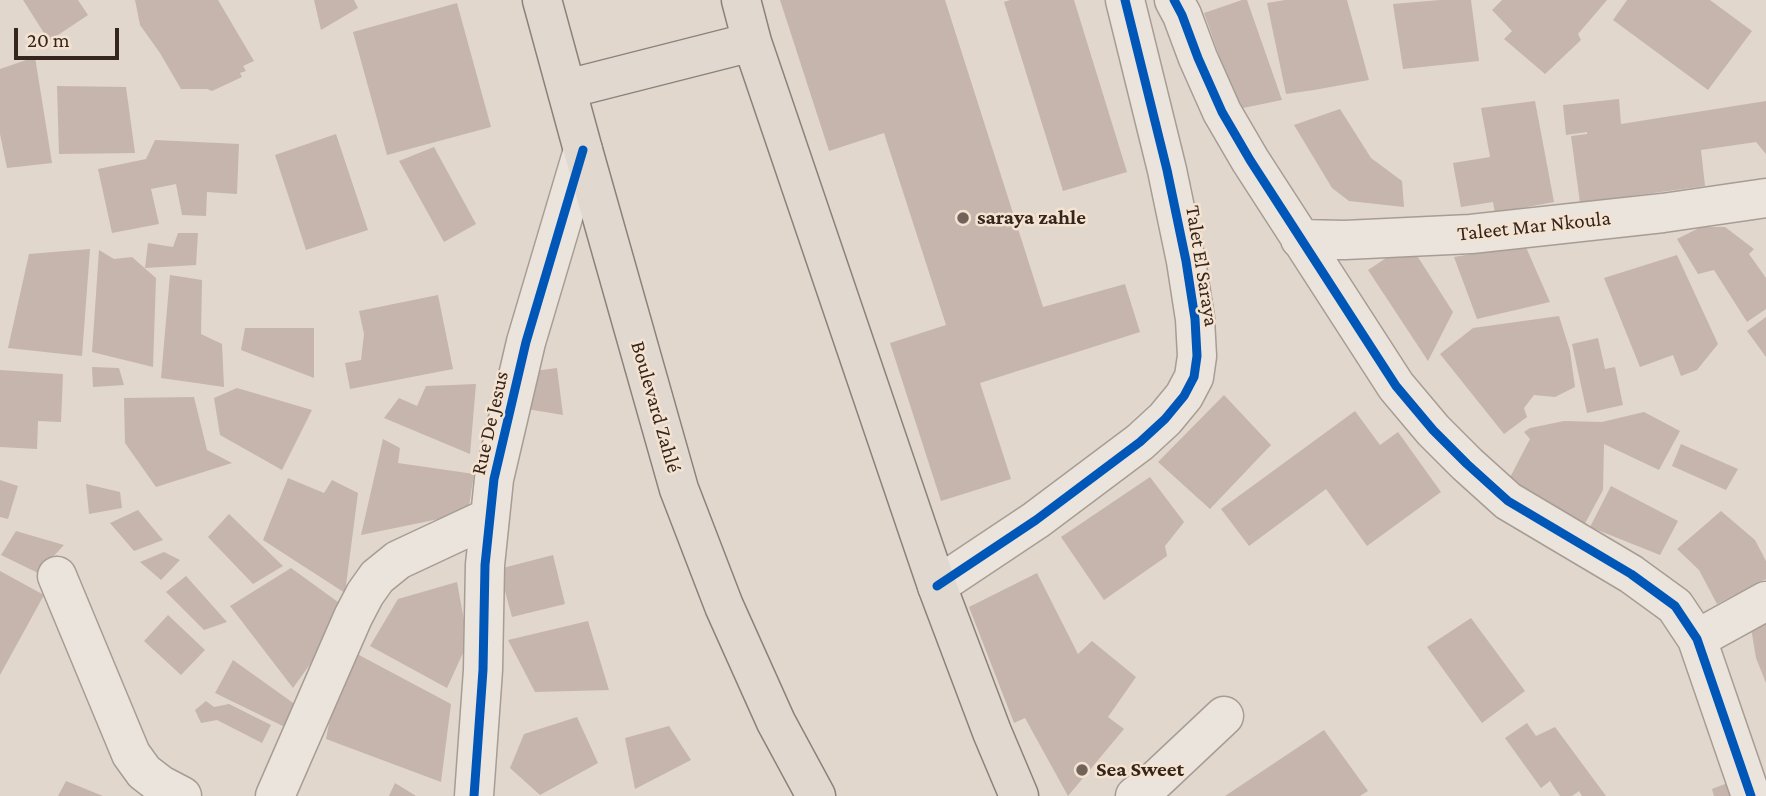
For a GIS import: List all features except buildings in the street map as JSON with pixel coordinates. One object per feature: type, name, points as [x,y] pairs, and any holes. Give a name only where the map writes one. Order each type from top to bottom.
[{"type":"main road","name":"Boulevard Zahlé","points":[[542,0],[679,489],[724,606],[776,722],[816,796]]},
{"type":"main road","points":[[741,0],[752,42],[937,586],[1019,796]]},
{"type":"main road","points":[[567,89],[752,42]]},
{"type":"street","name":"Talet El Saraya","points":[[937,586],[1037,520],[1140,442],[1178,404],[1194,377],[1198,356],[1186,261],[1167,170],[1125,0]]},
{"type":"street","points":[[1174,0],[1222,112],[1300,239],[1396,386],[1441,438],[1508,501],[1631,573],[1675,606],[1697,639],[1751,796]]},
{"type":"street","name":"Rue De Jesus","points":[[474,796],[485,565],[494,479],[526,342],[583,150]]},
{"type":"street","name":"Taleet Mar Nkoula","points":[[1300,239],[1345,240],[1471,234],[1651,215],[1766,198]]},
{"type":"street","points":[[275,796],[353,617],[377,577],[398,560],[490,517]]},
{"type":"street","points":[[57,576],[131,754],[152,779],[182,796]]},
{"type":"street","points":[[1697,639],[1766,601]]},
{"type":"street","points":[[1135,796],[1156,780],[1224,716]]},
{"type":"cycle path","points":[[937,586],[1036,520],[1140,442],[1165,419],[1184,396],[1194,377],[1197,356],[1195,319],[1186,261],[1167,170],[1125,0]]},
{"type":"cycle path","points":[[1174,0],[1222,112],[1396,386],[1433,430],[1508,501],[1631,574],[1675,606],[1697,639],[1751,796]]},
{"type":"cycle path","points":[[474,796],[483,670],[485,565],[494,479],[526,342],[583,150]]},
{"type":"place","name":"saraya zahle","points":[[963,218]]},
{"type":"place","name":"Sea Sweet","points":[[1082,770]]}]
